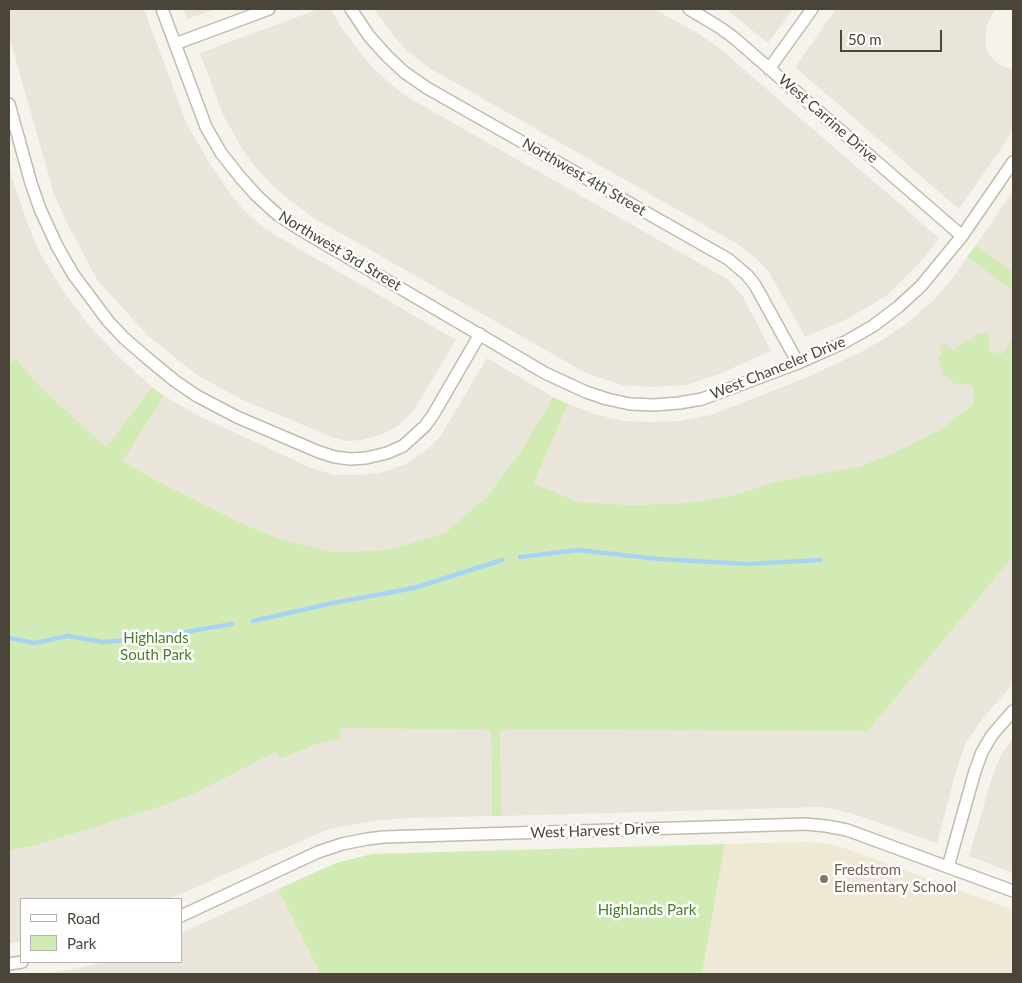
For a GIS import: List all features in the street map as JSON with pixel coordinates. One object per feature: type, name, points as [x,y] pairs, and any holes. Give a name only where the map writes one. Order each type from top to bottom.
[{"type":"street","name":"Northwest 3rd Street","points":[[162,9],[206,127],[221,153],[257,196],[278,215],[301,230],[480,334]]},
{"type":"street","points":[[175,44],[269,9]]},
{"type":"street","name":"Northwest 4th Street","points":[[352,9],[369,36],[387,56],[404,72],[427,88],[728,259],[756,285],[798,363]]},
{"type":"street","name":"West Carrine Drive","points":[[689,9],[719,27],[962,236]]},
{"type":"street","points":[[769,69],[812,9]]},
{"type":"street","points":[[9,104],[40,209],[57,246],[73,274],[108,321],[124,338],[174,381],[197,396],[237,417],[335,457],[350,459],[366,458],[387,453],[403,446],[425,426],[480,334]]},
{"type":"street","name":"West Chanceler Drive","points":[[480,334],[545,373],[568,385],[600,397],[630,404],[654,405],[679,404],[702,399],[798,363],[845,342],[873,326],[898,307],[921,286],[962,236],[1013,162]]},
{"type":"street","points":[[948,867],[982,752],[992,735],[1013,710]]},
{"type":"street","name":"West Harvest Drive","points":[[182,916],[318,852],[342,844],[367,839],[806,824],[847,830],[1013,891]]},
{"type":"shaded area","points":[[9,9],[144,9],[186,122],[208,161],[231,195],[244,210],[265,229],[456,340],[412,413],[399,425],[383,434],[362,440],[348,441],[334,438],[241,399],[197,375],[148,336],[98,281],[54,194],[9,36]]},
{"type":"shaded area","points":[[183,9],[216,9],[187,19]]},
{"type":"shaded area","points":[[319,9],[331,9],[341,27],[375,70],[404,95],[727,279],[743,297],[771,351],[719,374],[687,385],[653,387],[622,385],[586,373],[312,217],[276,189],[256,168],[243,150],[223,115],[200,53]]},
{"type":"shaded area","points":[[374,9],[654,9],[696,32],[718,47],[939,238],[924,258],[886,296],[847,319],[805,337],[769,272],[757,259],[739,245],[431,69],[408,52]]},
{"type":"shaded area","points":[[726,9],[793,9],[768,43]]},
{"type":"shaded area","points":[[836,9],[996,9],[986,28],[986,48],[990,56],[998,64],[1013,70],[1013,131],[959,209],[795,67]]},
{"type":"shaded area","points":[[9,168],[28,225],[41,255],[62,289],[86,322],[117,355],[152,387],[106,447],[42,388],[16,359],[9,364]]},
{"type":"shaded area","points":[[1013,191],[1013,272],[976,245]]},
{"type":"shaded area","points":[[967,257],[1013,291],[1013,352],[986,393],[941,429],[898,451],[858,467],[777,481],[734,495],[685,503],[632,505],[579,502],[534,483],[568,404],[622,421],[679,421],[711,415],[808,377],[884,339],[907,323],[934,300]]},
{"type":"shaded area","points":[[487,358],[553,397],[523,448],[487,496],[445,533],[387,550],[334,552],[280,539],[241,523],[163,484],[123,461],[164,396],[201,417],[311,468],[335,475],[380,473],[406,464],[423,453],[440,437]]},
{"type":"shaded area","points":[[1013,557],[1013,684],[983,718],[966,742],[956,771],[937,843],[851,813],[822,807],[502,816],[500,730],[868,731]]},
{"type":"shaded area","points":[[339,728],[491,730],[492,816],[381,820],[326,830],[171,898],[20,898],[20,942],[9,944],[9,851],[34,846],[163,806],[194,794],[276,751],[281,759],[314,745],[340,738]]},
{"type":"shaded area","points":[[1013,738],[1013,873],[969,856],[992,777],[1001,755]]},
{"type":"shaded area","name":"Fredstrom Elementary School","points":[[805,842],[831,844],[844,848],[1013,910],[1013,974],[702,974],[725,844]]},
{"type":"shaded area","points":[[278,889],[320,974],[45,974],[100,963],[182,963],[182,933]]},
{"type":"green space","points":[[976,245],[1013,272],[1013,291],[967,257]]},
{"type":"green space","name":"Highlands South Park","points":[[979,333],[988,333],[990,342],[988,351],[1002,354],[1013,338],[1013,557],[868,731],[500,730],[502,816],[492,816],[491,730],[340,728],[341,738],[314,745],[281,759],[275,752],[194,794],[163,806],[34,846],[9,851],[9,364],[16,359],[42,388],[106,447],[152,387],[164,396],[123,461],[163,484],[241,523],[280,539],[334,552],[387,550],[445,533],[487,496],[523,448],[553,397],[568,404],[534,483],[579,502],[632,505],[685,503],[734,495],[777,481],[858,467],[898,451],[941,429],[974,403],[974,388],[967,384],[957,385],[943,375],[938,357],[942,354],[940,350],[941,345],[946,344],[953,351],[964,341],[971,340]]},
{"type":"green space","name":"Highlands Park","points":[[725,844],[702,974],[320,974],[278,889],[336,863],[372,854]]},
{"type":"waterway","points":[[520,557],[577,550],[659,559],[748,564],[820,560]]},
{"type":"waterway","points":[[253,621],[333,603],[414,588],[502,560]]},
{"type":"waterway","points":[[9,638],[35,643],[68,636],[103,642],[151,638],[232,624]]},
{"type":"place","name":"Fredstrom Elementary School","points":[[824,879]]}]
